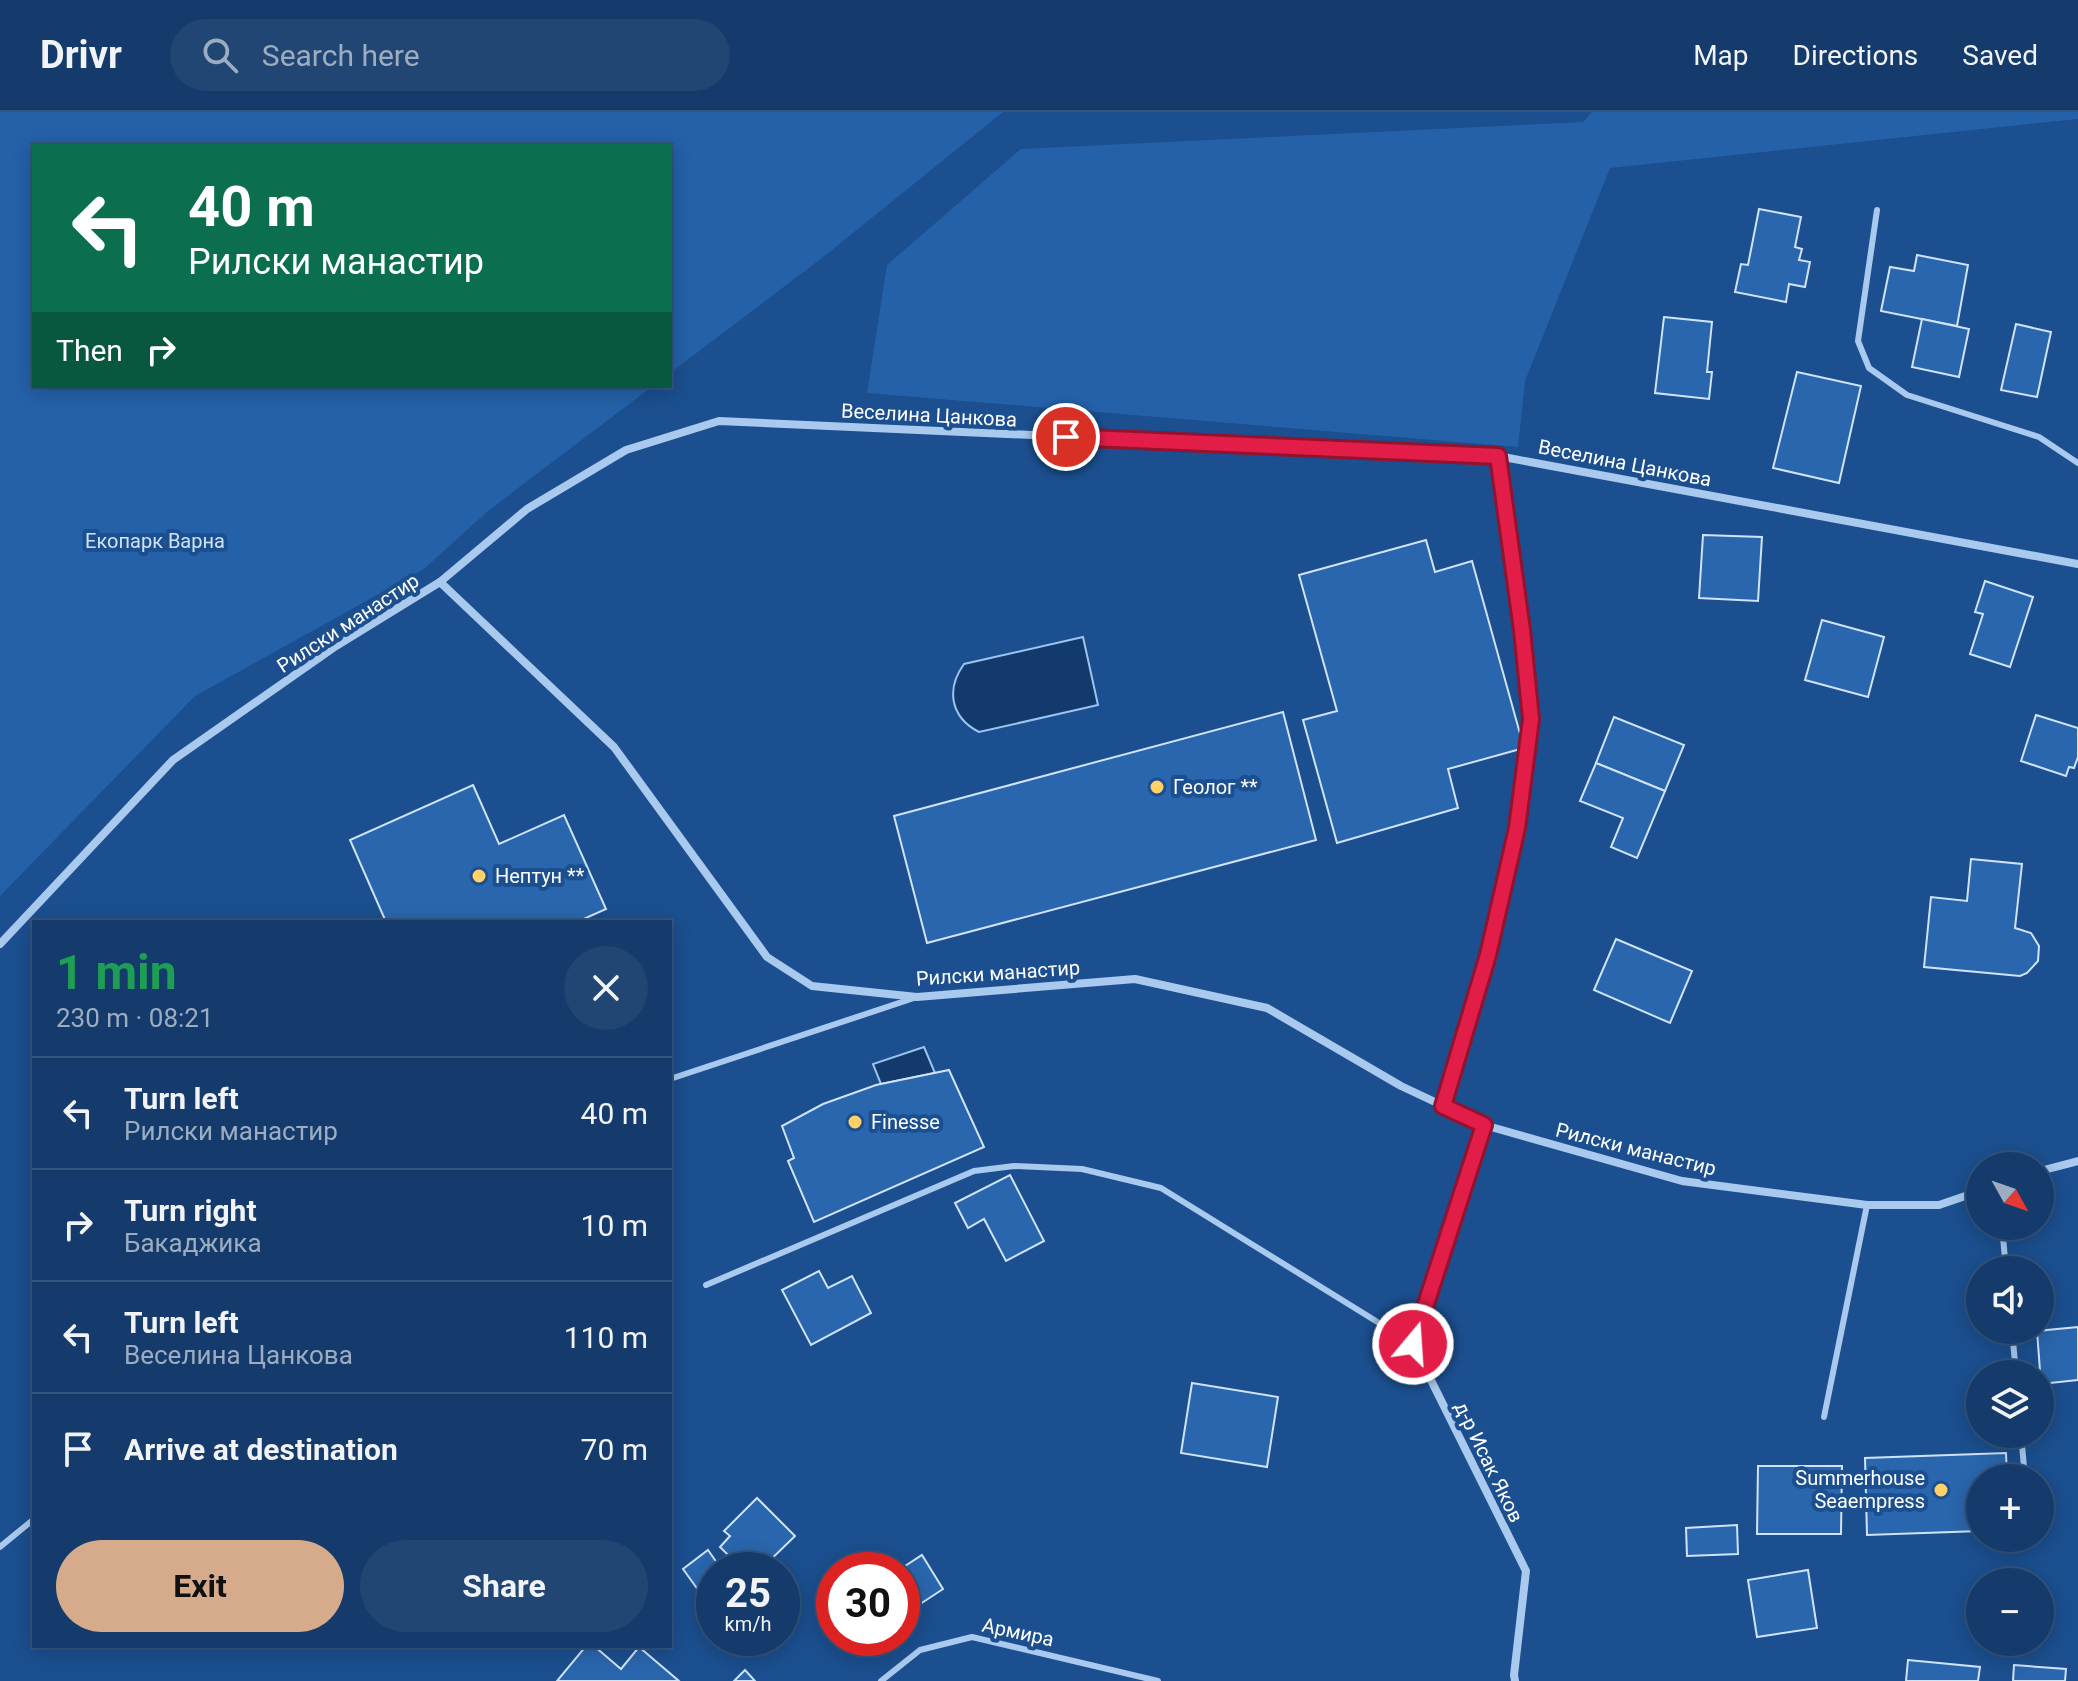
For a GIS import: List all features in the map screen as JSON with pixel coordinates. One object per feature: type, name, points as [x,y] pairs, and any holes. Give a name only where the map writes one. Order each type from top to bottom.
[{"type":"street","name":"Веселина Цанкова","points":[[440,582],[527,509],[626,450],[719,421],[1498,456],[2078,564]]},
{"type":"street","points":[[1443,1106],[1488,955],[1517,828],[1531,719],[1498,456]]},
{"type":"street","name":"Рилски манастир","points":[[0,944],[173,760],[336,646],[440,582],[614,747],[767,957],[812,986],[917,997],[1135,979],[1267,1008],[1401,1086],[1484,1125],[1682,1181],[1867,1205],[1939,1205],[1966,1196]]},
{"type":"street","points":[[1413,1344],[1484,1125]]},
{"type":"street","points":[[2054,1167],[2078,1161]]},
{"type":"street","name":"д-р Исак Яков","points":[[1413,1344],[1526,1571],[1515,1681]]},
{"type":"lane","points":[[1877,210],[1858,341],[1869,368],[1907,395],[2039,437],[2078,463]]},
{"type":"lane","points":[[672,1078],[917,997]]},
{"type":"lane","points":[[706,1285],[974,1171],[1014,1166],[1082,1169],[1161,1188],[1413,1344]]},
{"type":"lane","points":[[1824,1417],[1867,1205]]},
{"type":"lane","points":[[0,1547],[32,1521]]},
{"type":"lane","name":"Армира","points":[[881,1681],[920,1650],[972,1637],[1158,1681]]},
{"type":"green space","name":"Екопарк Варна","points":[[0,112],[1003,112],[822,258],[672,371],[672,144],[32,144],[32,388],[650,388],[488,511],[424,569],[195,696],[0,896]]},
{"type":"green space","points":[[1592,112],[2078,112],[2078,119],[1610,168],[1525,381],[1518,447],[867,393],[887,265],[1021,149],[1583,122]]},
{"type":"shaded area","points":[[1083,637],[1098,705],[979,732],[962,719],[953,693],[958,673],[964,664]]},
{"type":"shaded area","points":[[924,1047],[935,1073],[881,1084],[873,1064]]},
{"type":"building","points":[[1759,209],[1801,217],[1795,247],[1802,249],[1799,260],[1810,262],[1805,287],[1789,284],[1786,302],[1735,292],[1741,264],[1748,265]]},
{"type":"building","points":[[1917,255],[1968,265],[1957,326],[1881,311],[1890,267],[1914,271]]},
{"type":"building","points":[[1664,317],[1712,322],[1707,372],[1712,372],[1709,399],[1655,393]]},
{"type":"building","points":[[1922,319],[1969,329],[1959,377],[1912,367]]},
{"type":"building","points":[[2016,324],[2051,332],[2037,397],[2001,390]]},
{"type":"building","points":[[1797,372],[1861,386],[1839,483],[1773,468]]},
{"type":"building","points":[[1703,535],[1762,537],[1758,601],[1699,598]]},
{"type":"building","points":[[1426,540],[1435,572],[1472,561],[1524,748],[1448,769],[1458,808],[1337,843],[1303,720],[1337,711],[1299,575]]},
{"type":"building","points":[[1985,581],[2033,597],[2010,667],[1970,654],[1983,614],[1975,612]]},
{"type":"building","points":[[1822,620],[1884,637],[1868,697],[1805,680]]},
{"type":"building","points":[[1283,712],[1316,840],[927,943],[894,816]]},
{"type":"building","points":[[2036,715],[2078,728],[2078,757],[2074,768],[2069,767],[2066,776],[2021,761]]},
{"type":"building","points":[[1614,717],[1684,745],[1665,791],[1596,763]]},
{"type":"building","points":[[1596,763],[1665,791],[1637,858],[1611,847],[1623,818],[1580,801]]},
{"type":"building","name":"Нептун **","points":[[473,785],[499,844],[564,815],[606,909],[581,920],[385,920],[350,840]]},
{"type":"building","points":[[1971,859],[2022,864],[2015,928],[2031,933],[2039,946],[2038,961],[2027,973],[2020,976],[1924,967],[1931,897],[1967,901]]},
{"type":"building","points":[[1616,939],[1692,971],[1670,1023],[1594,990]]},
{"type":"building","points":[[949,1070],[984,1147],[814,1222],[788,1161],[794,1158],[782,1126],[823,1104],[876,1085]]},
{"type":"building","points":[[1010,1175],[1044,1241],[1006,1261],[984,1219],[968,1228],[955,1203]]},
{"type":"building","points":[[819,1271],[828,1288],[852,1276],[871,1313],[811,1345],[782,1290]]},
{"type":"building","points":[[2078,1327],[2078,1380],[2054,1383],[2054,1360],[2039,1360],[2038,1344],[2054,1344],[2054,1329]]},
{"type":"building","points":[[1192,1383],[1278,1397],[1267,1467],[1181,1453]]},
{"type":"building","points":[[2006,1453],[2006,1464],[1966,1464],[1966,1531],[1867,1535],[1865,1458]]},
{"type":"building","points":[[1758,1466],[1842,1466],[1841,1534],[1757,1534]]},
{"type":"building","points":[[757,1498],[795,1536],[779,1552],[725,1552],[720,1547],[730,1536],[724,1531]]},
{"type":"building","points":[[1737,1525],[1738,1554],[1687,1556],[1686,1528]]},
{"type":"building","points":[[920,1556],[943,1589],[920,1604]]},
{"type":"building","points":[[696,1559],[696,1587],[683,1569]]},
{"type":"building","points":[[1808,1570],[1817,1628],[1757,1637],[1748,1580]]},
{"type":"building","points":[[584,1648],[596,1648],[621,1669],[640,1648],[679,1681],[557,1681]]},
{"type":"building","points":[[1908,1660],[1980,1667],[1978,1681],[1906,1681]]},
{"type":"building","points":[[2014,1665],[2066,1669],[2065,1681],[2013,1681]]},
{"type":"building","points":[[745,1670],[755,1681],[734,1681]]},
{"type":"place","name":"Геолог **","points":[[1157,787]]},
{"type":"place","name":"Нептун **","points":[[479,876]]},
{"type":"place","name":"Finesse","points":[[855,1122]]},
{"type":"place","name":"Summerhouse Seaempress","points":[[1941,1490]]},
{"type":"route","points":[[1066,437],[1498,456],[1531,719],[1517,828],[1488,955],[1443,1106],[1484,1125],[1413,1344]]}]
